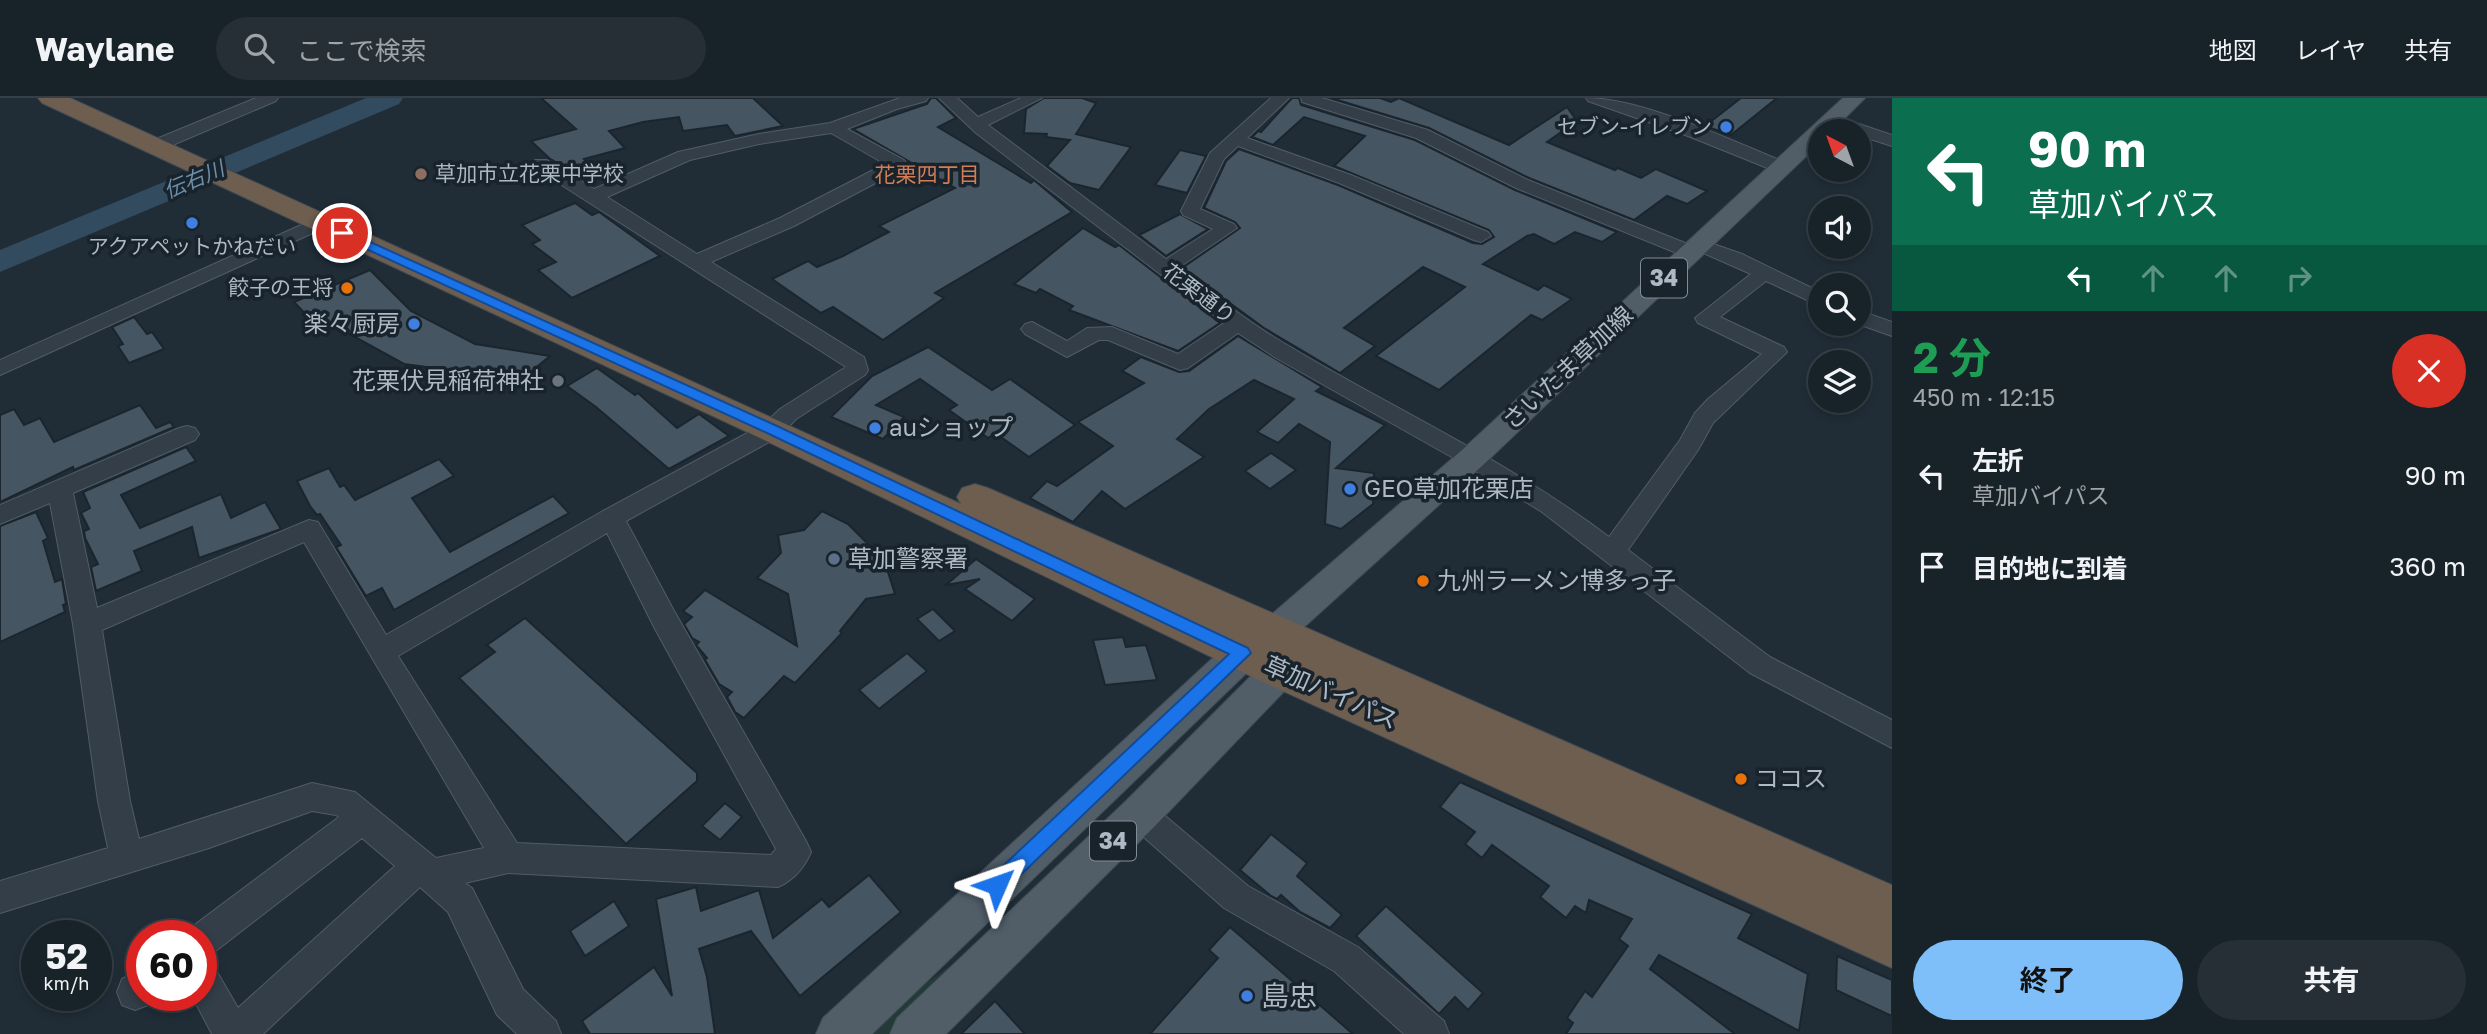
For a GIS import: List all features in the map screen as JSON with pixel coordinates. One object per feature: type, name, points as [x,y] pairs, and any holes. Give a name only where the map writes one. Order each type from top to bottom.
[{"type":"highway","name":"草加バイパス","points":[[50,98],[167,141]]},
{"type":"highway","name":"草加バイパス","points":[[87,98],[220,166],[780,422],[1280,671],[1892,943]]},
{"type":"highway","name":"草加バイパス","points":[[220,166],[319,223],[780,422],[1276,631],[1892,910]]},
{"type":"main road","name":"さいたま草加線","points":[[1833,119],[1856,98]]},
{"type":"main road","name":"さいたま草加線","points":[[839,1034],[1242,653],[1276,631],[1472,458],[1808,142]]},
{"type":"main road","points":[[1276,631],[1280,671]]},
{"type":"main road","name":"34","points":[[913,1034],[1140,814],[1280,671]]},
{"type":"street","points":[[167,141],[270,98]]},
{"type":"street","points":[[594,196],[684,156],[759,139],[834,128],[891,105],[920,98]]},
{"type":"street","name":"花栗通り","points":[[947,98],[976,124],[1238,323],[1284,353],[1472,458],[1551,506],[1760,665],[1892,735]]},
{"type":"street","points":[[976,124],[1034,98]]},
{"type":"street","points":[[1165,268],[1227,228],[1190,211],[1216,157],[1280,98],[1309,99],[1422,134],[1522,184],[1695,248],[1735,258],[1808,295]]},
{"type":"street","points":[[1594,98],[1694,132],[1781,167]]},
{"type":"street","points":[[1654,119],[1665,102]]},
{"type":"street","points":[[697,261],[786,222],[898,164],[834,128]]},
{"type":"street","points":[[1871,134],[1892,142]]},
{"type":"street","points":[[1234,139],[1367,188],[1480,236]]},
{"type":"street","points":[[381,652],[780,422],[857,370],[856,362],[541,163]]},
{"type":"street","points":[[0,368],[319,223]]},
{"type":"street","points":[[1613,551],[1690,444],[1703,419],[1716,404],[1746,381],[1776,352],[1705,318],[1763,274]]},
{"type":"street","points":[[1871,321],[1892,329]]},
{"type":"street","points":[[1031,329],[1067,350],[1095,334],[1112,334],[1180,363],[1238,323]]},
{"type":"street","points":[[0,515],[187,434]]},
{"type":"street","points":[[60,489],[87,624],[114,801],[127,859]]},
{"type":"street","points":[[217,1005],[234,1034],[426,869],[508,858],[778,871],[795,852],[664,619],[612,518]]},
{"type":"street","points":[[87,624],[200,578],[309,529],[508,858]]},
{"type":"street","points":[[0,897],[127,859],[313,797],[344,802],[460,900],[510,1002],[543,1034]]},
{"type":"street","points":[[1140,814],[1236,897],[1346,959],[1431,1034]]},
{"type":"street","points":[[217,929],[363,818]]},
{"type":"green space","points":[[971,951],[892,1034],[869,1034],[908,996]]},
{"type":"building","points":[[541,98],[753,98],[783,126],[735,136],[727,125],[683,131],[679,117],[643,122],[609,131],[625,148],[584,159],[595,169],[577,175],[549,158],[531,141],[576,129]]},
{"type":"building","points":[[931,98],[936,98],[956,118],[938,127],[1031,183],[1034,180],[1072,212],[935,293],[944,298],[883,340],[833,307],[821,313],[772,279],[808,261],[817,267],[843,256],[889,232],[879,226],[955,188],[853,129],[927,104]]},
{"type":"building","points":[[1044,98],[1082,98],[1096,103],[1076,134],[1131,147],[1099,190],[1070,183],[1047,166],[1070,140],[1046,137],[1047,134],[1024,133],[1026,109]]},
{"type":"building","points":[[1292,98],[1299,98],[1301,105],[1415,140],[1515,190],[1617,232],[1602,242],[1575,232],[1554,244],[1534,234],[1483,264],[1538,290],[1544,285],[1572,299],[1542,320],[1531,315],[1439,390],[1376,356],[1465,287],[1423,267],[1344,328],[1375,346],[1340,373],[1264,328],[1182,268],[1240,228],[1235,222],[1204,208],[1226,161],[1239,149],[1338,185],[1473,243],[1482,244],[1494,237],[1489,230],[1334,166],[1365,136],[1304,117],[1273,145],[1252,137],[1258,131],[1261,132]]},
{"type":"building","points":[[1331,98],[1380,98],[1391,102],[1399,98],[1509,145],[1567,107],[1577,121],[1547,142],[1641,178],[1656,169],[1707,191],[1687,204],[1667,196],[1634,220],[1529,178],[1429,128]]},
{"type":"building","points":[[1741,98],[1777,98],[1731,135],[1705,126]]},
{"type":"building","points":[[1180,150],[1206,156],[1187,193],[1155,185]]},
{"type":"building","points":[[575,203],[592,215],[599,212],[660,256],[572,298],[538,270],[556,262],[532,244],[540,240],[522,225]]},
{"type":"building","points":[[1180,214],[1208,229],[1166,256],[1139,235]]},
{"type":"building","points":[[1083,228],[1115,247],[1119,245],[1220,323],[1178,351],[1069,310],[1073,306],[1040,289],[1036,293],[1014,284]]},
{"type":"building","points":[[370,270],[411,311],[475,344],[550,356],[517,383],[483,369],[479,374],[404,364],[317,316],[310,319],[294,302]]},
{"type":"building","points":[[134,317],[147,334],[152,332],[164,349],[129,363],[118,346],[123,344],[112,327]]},
{"type":"building","points":[[1238,336],[1322,387],[1316,391],[1385,425],[1336,468],[1374,473],[1373,504],[1341,529],[1325,524],[1330,442],[1299,424],[1278,443],[1257,432],[1294,399],[1254,380],[1209,409],[1177,439],[1204,457],[1125,509],[1102,491],[1073,522],[1030,498],[1047,481],[1057,486],[1113,446],[1078,422],[1144,383],[1122,371],[1141,357],[1179,372],[1189,371]]},
{"type":"building","points":[[928,347],[992,390],[1010,379],[1075,425],[1029,457],[995,433],[988,438],[949,410],[957,405],[920,379],[876,405],[904,417],[883,439],[831,417],[872,376]]},
{"type":"building","points":[[597,368],[635,395],[638,393],[677,428],[699,414],[729,436],[669,469],[567,386]]},
{"type":"building","points":[[140,405],[156,428],[170,422],[174,427],[74,470],[73,467],[0,502],[0,415],[14,409],[24,425],[40,418],[54,442]]},
{"type":"building","points":[[186,447],[196,461],[121,495],[140,528],[221,494],[231,518],[265,502],[281,529],[199,558],[192,527],[134,551],[142,571],[96,591],[91,567],[98,564],[85,538],[84,531],[89,529],[81,513],[90,508],[83,492]]},
{"type":"building","points":[[1271,453],[1296,470],[1270,489],[1245,471]]},
{"type":"building","points":[[439,459],[454,476],[412,498],[450,552],[553,496],[569,513],[394,610],[382,588],[366,596],[336,547],[341,545],[320,514],[317,515],[310,506],[297,481],[329,468],[340,487],[344,485],[355,500]]},
{"type":"building","points":[[822,511],[848,524],[892,568],[888,572],[895,594],[866,599],[840,631],[842,633],[795,683],[784,676],[744,718],[735,712],[727,697],[732,692],[719,684],[705,660],[707,658],[696,645],[699,642],[692,638],[684,624],[692,617],[683,611],[705,590],[797,646],[788,594],[757,578],[781,553],[778,535],[804,530]]},
{"type":"building","points":[[36,512],[48,538],[43,541],[55,582],[62,579],[65,612],[0,642],[0,526]]},
{"type":"building","points":[[976,559],[1035,599],[1012,621],[965,589],[980,579],[946,585]]},
{"type":"building","points":[[933,609],[955,631],[939,641],[917,619]]},
{"type":"building","points":[[525,618],[697,773],[697,781],[626,844],[459,678],[495,652],[487,645]]},
{"type":"building","points":[[1123,637],[1126,647],[1146,645],[1157,680],[1105,685],[1093,640]]},
{"type":"building","points":[[907,653],[927,671],[879,709],[859,690]]},
{"type":"building","points":[[1460,782],[1752,914],[1738,938],[1808,974],[1799,1031],[1659,955],[1650,969],[1735,1034],[1566,1034],[1573,1023],[1567,1018],[1585,991],[1592,997],[1628,946],[1619,939],[1632,919],[1589,900],[1586,913],[1575,906],[1566,918],[1540,897],[1549,886],[1492,845],[1482,858],[1465,844],[1475,832],[1440,807]]},
{"type":"building","points":[[725,803],[742,817],[720,840],[702,826]]},
{"type":"building","points":[[1271,834],[1307,863],[1297,876],[1342,915],[1330,928],[1300,912],[1281,895],[1277,899],[1271,896],[1240,870]]},
{"type":"building","points":[[869,875],[901,912],[800,996],[751,931],[699,949],[707,977],[715,1034],[590,1034],[582,1021],[654,967],[672,996],[656,899],[696,887],[701,911],[759,890],[773,938],[822,899],[829,907]]},
{"type":"building","points":[[614,901],[629,926],[585,956],[570,931]]},
{"type":"building","points":[[1386,906],[1483,993],[1468,1010],[1455,997],[1439,1014],[1356,936]]},
{"type":"building","name":"島忠","points":[[1230,927],[1353,1034],[1150,1034],[1218,958],[1209,950]]},
{"type":"building","points":[[1837,956],[1892,980],[1892,1016],[1836,990]]},
{"type":"building","points":[[995,1001],[1025,1034],[961,1034]]},
{"type":"waterway","name":"伝右川","points":[[0,262],[389,98]]},
{"type":"place","name":"セブン-イレブン","points":[[1726,127]]},
{"type":"place","name":"草加市立花栗中学校","points":[[421,174]]},
{"type":"place","name":"アクアペットかねだい","points":[[192,223]]},
{"type":"place","name":"餃子の王将","points":[[347,288]]},
{"type":"place","name":"楽々厨房","points":[[414,324]]},
{"type":"place","name":"花栗伏見稲荷神社","points":[[558,381]]},
{"type":"place","name":"auショップ","points":[[875,428]]},
{"type":"place","name":"GEO草加花栗店","points":[[1350,489]]},
{"type":"place","name":"草加警察署","points":[[834,559]]},
{"type":"place","name":"九州ラーメン博多っ子","points":[[1423,581]]},
{"type":"place","name":"ココス","points":[[1741,779]]},
{"type":"place","name":"島忠","points":[[1247,996]]},
{"type":"district","name":"花栗四丁目","points":[[927,175]]},
{"type":"route","points":[[342,233],[772,429],[1242,653],[997,885]]}]
